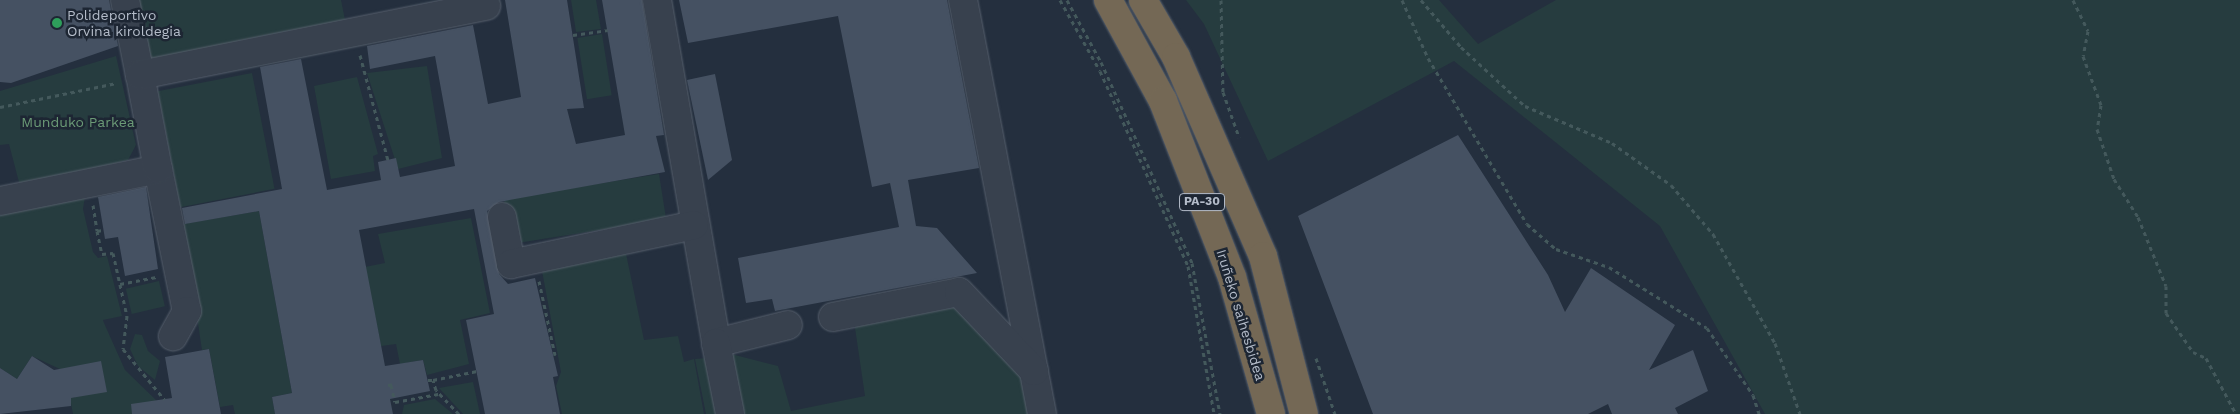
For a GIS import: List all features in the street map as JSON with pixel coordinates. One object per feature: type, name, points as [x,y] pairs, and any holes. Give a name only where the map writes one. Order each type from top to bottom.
[{"type":"highway","name":"Iruñeko saihesbidea","points":[[1108,0],[1163,101],[1228,268],[1271,414]]},
{"type":"highway","name":"PA-30","points":[[1143,0],[1176,57],[1263,256],[1304,414]]},
{"type":"lane","points":[[125,0],[130,81],[158,169],[187,312],[173,336]]},
{"type":"lane","points":[[657,0],[694,225],[730,414]]},
{"type":"lane","points":[[963,0],[1042,414]]},
{"type":"lane","points":[[130,81],[486,6]]},
{"type":"lane","points":[[0,201],[158,169]]},
{"type":"lane","points":[[502,217],[511,264],[694,225]]},
{"type":"lane","points":[[833,317],[959,292],[1034,371]]},
{"type":"lane","points":[[716,343],[788,325]]},
{"type":"path","points":[[1060,0],[1100,71],[1188,266],[1214,414]]},
{"type":"path","points":[[1067,0],[1101,62],[1192,263],[1220,414]]},
{"type":"path","points":[[1402,0],[1428,58],[1527,224],[1556,250],[1609,267],[1707,328],[1752,395],[1759,414]]},
{"type":"path","points":[[1421,0],[1461,47],[1525,106],[1612,142],[1671,185],[1713,234],[1775,343],[1800,414]]},
{"type":"path","points":[[2073,0],[2088,31],[2083,56],[2101,105],[2096,129],[2114,179],[2138,217],[2166,286],[2166,313],[2193,352],[2206,358],[2236,414]]},
{"type":"path","points":[[572,35],[608,30]]},
{"type":"path","points":[[357,32],[388,160]]},
{"type":"path","points":[[0,107],[116,82],[130,81]]},
{"type":"path","points":[[91,195],[102,254],[113,253],[127,316],[123,349],[164,399]]},
{"type":"path","points":[[97,231],[103,230]]},
{"type":"path","points":[[534,258],[555,355]]},
{"type":"path","points":[[120,284],[157,276]]},
{"type":"path","points":[[428,380],[476,371]]},
{"type":"path","points":[[433,380],[438,394],[458,414]]},
{"type":"path","points":[[396,384],[389,385],[394,402],[438,394]]},
{"type":"green space","points":[[136,0],[341,0],[346,25],[148,66]]},
{"type":"green space","points":[[571,0],[596,0],[601,29],[576,32]]},
{"type":"green space","points":[[1186,0],[1439,0],[1478,44],[1556,0],[2240,0],[2240,414],[1765,414],[1660,226],[1454,61],[1268,161],[1204,24]]},
{"type":"green space","points":[[602,34],[612,95],[587,99],[577,38]]},
{"type":"green space","name":"Munduko Parkea","points":[[116,56],[136,145],[128,160],[20,186],[9,144],[0,145],[0,91]]},
{"type":"green space","points":[[427,66],[442,158],[398,169],[367,73]]},
{"type":"green space","points":[[252,73],[275,189],[180,207],[158,91]]},
{"type":"green space","points":[[357,77],[378,154],[373,156],[375,171],[331,179],[314,86]]},
{"type":"green space","points":[[659,174],[666,219],[511,244],[504,199]]},
{"type":"green space","points":[[85,196],[83,209],[93,252],[98,258],[107,256],[122,316],[103,320],[125,370],[156,400],[152,414],[73,414],[70,398],[107,391],[32,356],[17,379],[0,368],[0,211]]},
{"type":"green space","points":[[259,211],[292,393],[272,397],[275,414],[235,414],[233,405],[220,407],[209,349],[202,350],[183,224]]},
{"type":"green space","points":[[471,218],[490,313],[460,320],[469,364],[427,375],[423,360],[400,364],[396,344],[381,346],[365,267],[385,263],[378,234]]},
{"type":"green space","points":[[625,249],[644,340],[678,336],[684,362],[694,359],[704,414],[562,414],[556,386],[561,372],[542,271]]},
{"type":"green space","points":[[159,281],[165,306],[132,314],[126,289]]},
{"type":"green space","points":[[956,301],[1028,378],[1035,414],[741,414],[731,354],[778,366],[791,411],[865,396],[854,321]]},
{"type":"green space","points":[[135,334],[142,335],[148,351],[160,361],[155,380],[138,366],[130,349]]},
{"type":"green space","points":[[708,358],[722,414],[706,414],[695,359]]},
{"type":"green space","points":[[473,382],[480,414],[463,414],[439,388]]},
{"type":"green space","points":[[435,399],[453,414],[402,414],[404,405]]},
{"type":"building","name":"Polideportivo Orvina kiroldegia","points":[[0,0],[109,0],[118,46],[11,83],[0,82]]},
{"type":"building","points":[[505,0],[567,0],[584,108],[567,109],[576,144],[625,135],[602,0],[642,0],[664,135],[656,136],[665,172],[499,202],[487,211],[499,274],[508,284],[535,278],[558,376],[553,377],[560,414],[485,414],[466,320],[494,314],[474,209],[359,230],[385,366],[423,360],[430,391],[390,399],[393,414],[275,414],[272,397],[292,393],[259,211],[185,224],[182,208],[282,189],[260,67],[301,59],[327,190],[381,180],[378,162],[396,158],[400,177],[455,166],[435,56],[370,69],[367,46],[473,25],[488,104],[521,97]]},
{"type":"building","points":[[679,0],[947,0],[979,168],[908,180],[916,226],[937,228],[977,273],[775,311],[772,299],[746,303],[738,258],[899,227],[890,183],[872,187],[838,16],[688,43]]},
{"type":"building","points":[[715,74],[732,160],[708,180],[687,80]]},
{"type":"building","points":[[1458,135],[1548,275],[1565,312],[1591,268],[1675,325],[1649,370],[1693,350],[1708,391],[1675,408],[1678,414],[1612,414],[1608,404],[1588,414],[1373,414],[1298,216]]},
{"type":"building","points":[[146,187],[158,269],[125,276],[118,237],[105,239],[98,197]]},
{"type":"building","points":[[209,349],[221,414],[132,414],[131,404],[172,398],[165,357]]},
{"type":"building","points":[[32,356],[54,370],[101,361],[107,392],[71,398],[71,406],[0,414],[0,368],[17,379]]},
{"type":"place","name":"Polideportivo Orvina kiroldegia","points":[[57,23]]}]
